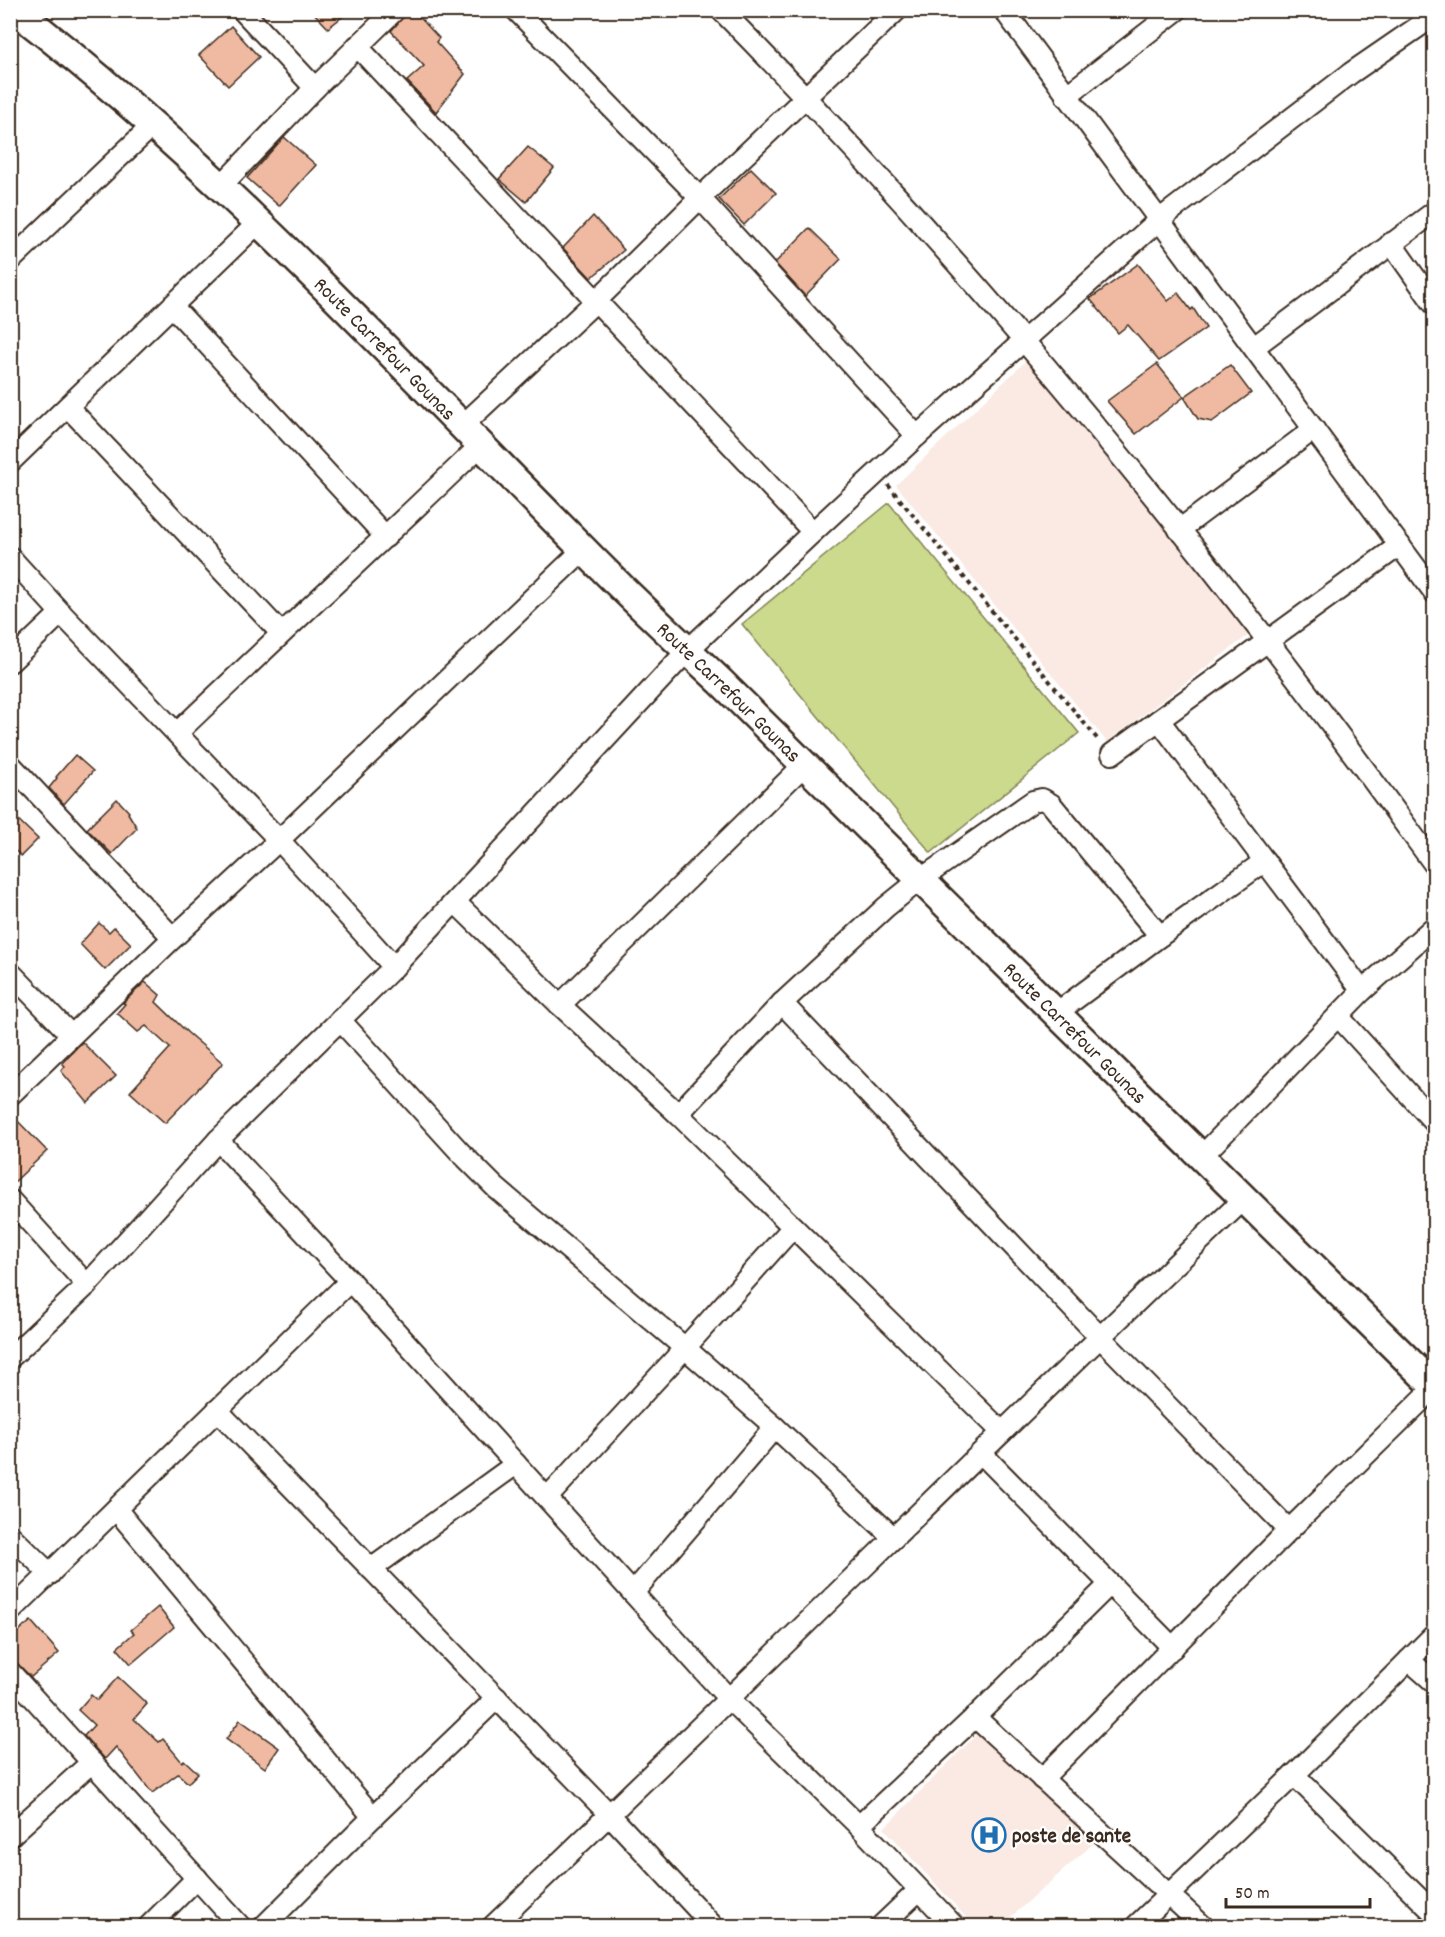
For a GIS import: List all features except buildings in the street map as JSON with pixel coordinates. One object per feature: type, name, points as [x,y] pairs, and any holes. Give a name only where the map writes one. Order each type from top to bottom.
[{"type":"main road","name":"Route Carrefour Gounas","points":[[15,10],[88,67],[258,223],[583,550],[921,879],[1434,1387]]},
{"type":"street","points":[[242,10],[315,88]]},
{"type":"street","points":[[219,188],[315,88],[395,10]]},
{"type":"street","points":[[516,10],[700,198],[917,436]]},
{"type":"street","points":[[721,10],[806,96],[1024,340],[1268,640],[1434,864]]},
{"type":"street","points":[[462,426],[596,301],[897,10]]},
{"type":"street","points":[[1004,10],[1434,592]]},
{"type":"street","points":[[1066,96],[1177,10]]},
{"type":"street","points":[[10,1358],[87,1285],[218,1140],[394,967],[687,651],[813,532],[1159,220],[1351,73],[1434,16]]},
{"type":"street","points":[[357,46],[813,532]]},
{"type":"street","points":[[10,261],[153,125]]},
{"type":"street","points":[[1254,347],[1434,212]]},
{"type":"street","points":[[10,462],[258,223]]},
{"type":"street","points":[[1391,243],[1434,304]]},
{"type":"street","points":[[173,307],[386,537]]},
{"type":"street","points":[[68,407],[281,633]]},
{"type":"street","points":[[1179,530],[1314,429]]},
{"type":"street","points":[[177,733],[481,445]]},
{"type":"street","points":[[1108,751],[1160,720],[1400,545]]},
{"type":"street","points":[[10,1095],[583,550]]},
{"type":"street","points":[[10,557],[279,840],[394,967]]},
{"type":"street","points":[[10,662],[61,613]]},
{"type":"street","points":[[1160,720],[1362,991]]},
{"type":"street","points":[[10,764],[173,938]]},
{"type":"street","points":[[560,1005],[804,765]]},
{"type":"street","points":[[678,1114],[782,1004],[886,907],[921,879],[1033,801],[1042,799],[1052,804],[1160,936]]},
{"type":"street","points":[[1055,1014],[1264,861]]},
{"type":"street","points":[[455,902],[560,1005],[678,1114],[1002,1432]]},
{"type":"street","points":[[1202,1156],[1362,991],[1434,927]]},
{"type":"street","points":[[10,972],[71,1035]]},
{"type":"street","points":[[782,1004],[1099,1336],[1289,1530]]},
{"type":"street","points":[[1338,1016],[1434,1122]]},
{"type":"street","points":[[340,1020],[460,1152],[496,1188],[775,1427],[894,1538]]},
{"type":"street","points":[[218,1140],[350,1281],[729,1699],[859,1827],[954,1926]]},
{"type":"street","points":[[493,1926],[610,1815],[1099,1336],[1244,1199]]},
{"type":"street","points":[[10,1200],[87,1285]]},
{"type":"street","points":[[547,1498],[793,1227]]},
{"type":"street","points":[[10,1612],[350,1281]]},
{"type":"street","points":[[1042,1779],[1434,1387]]},
{"type":"street","points":[[218,1410],[610,1815],[713,1926]]},
{"type":"street","points":[[633,1593],[775,1427]]},
{"type":"street","points":[[981,1453],[1173,1648]]},
{"type":"street","points":[[371,1569],[516,1464]]},
{"type":"street","points":[[116,1509],[373,1817]]},
{"type":"street","points":[[10,1536],[50,1574]]},
{"type":"street","points":[[859,1827],[1110,1584]]},
{"type":"street","points":[[1136,1926],[1170,1896],[1294,1775],[1434,1635]]},
{"type":"street","points":[[1409,1660],[1434,1682]]},
{"type":"street","points":[[10,1672],[240,1926]]},
{"type":"street","points":[[264,1926],[497,1698]]},
{"type":"street","points":[[975,1717],[1203,1926]]},
{"type":"street","points":[[10,1836],[92,1762]]},
{"type":"street","points":[[1294,1775],[1434,1913]]},
{"type":"street","points":[[148,1926],[197,1878]]},
{"type":"street","points":[[881,1926],[918,1890]]},
{"type":"path","points":[[878,472],[1108,751]]},
{"type":"shaded area","points":[[1027,360],[1250,634],[1107,742],[896,485]]},
{"type":"shaded area","name":"poste de sante","points":[[979,1732],[1095,1842],[1001,1926],[974,1926],[884,1828]]},
{"type":"green space","points":[[889,503],[1079,733],[931,853],[742,624]]},
{"type":"place","name":"poste de sante","points":[[989,1835]]}]
